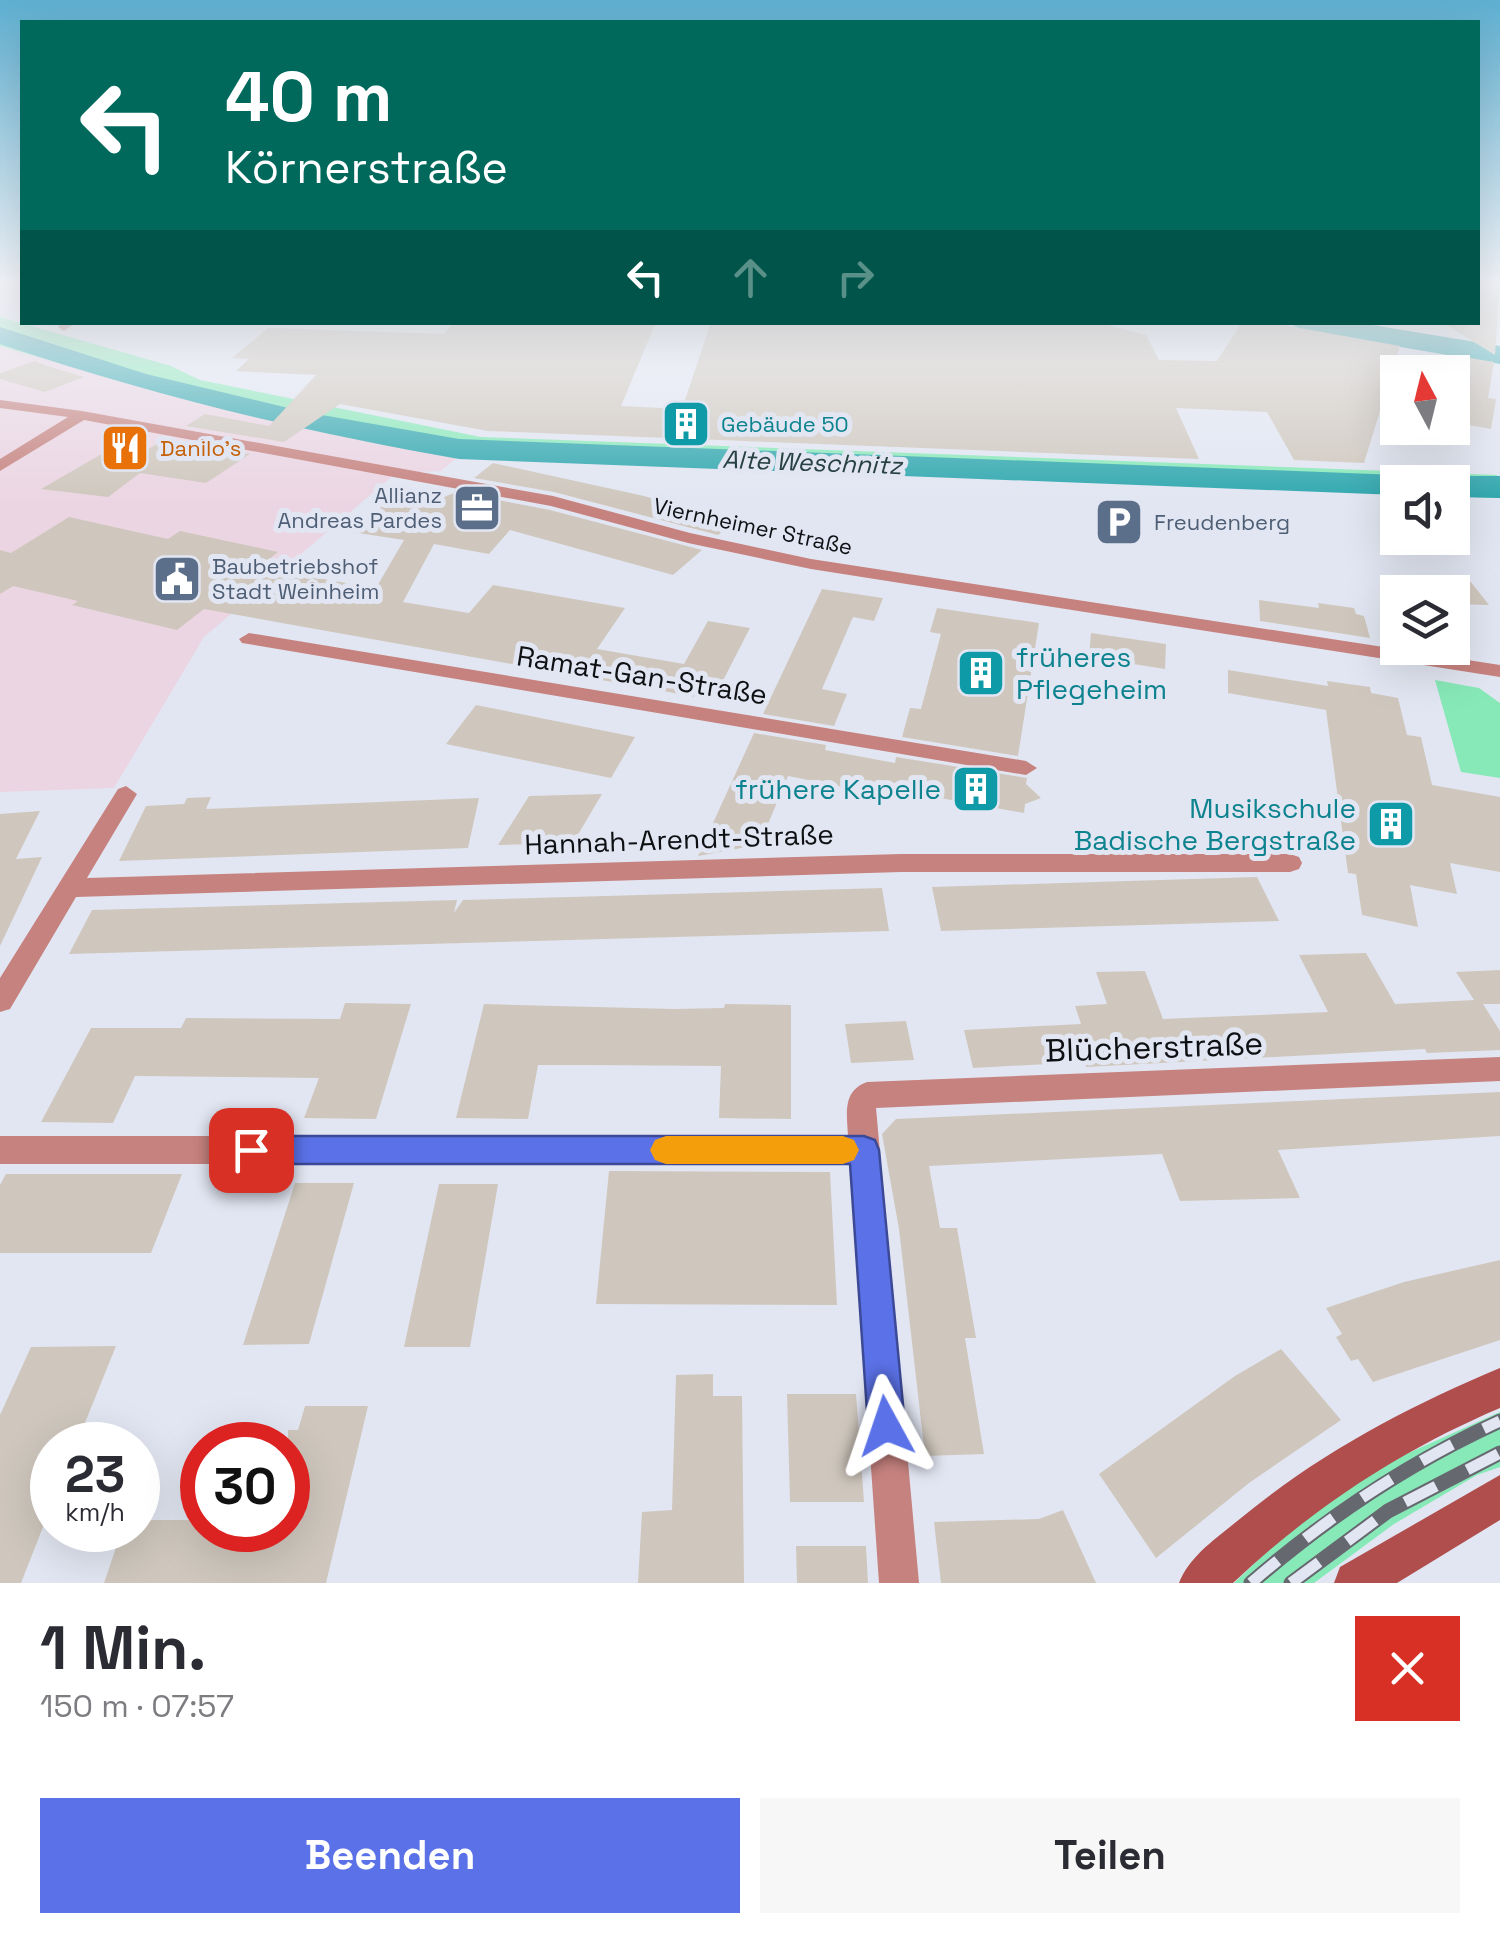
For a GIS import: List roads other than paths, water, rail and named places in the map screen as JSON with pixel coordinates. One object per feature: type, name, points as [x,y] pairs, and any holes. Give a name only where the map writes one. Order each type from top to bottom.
[{"type":"main road","points":[[1201,1583],[1243,1541],[1370,1450],[1430,1416],[1500,1388]]},
{"type":"main road","points":[[1356,1583],[1500,1496]]},
{"type":"street","name":"Viernheimer Straße","points":[[0,404],[82,415],[553,501],[688,538],[806,563],[1500,670]]},
{"type":"street","points":[[0,466],[82,415]]},
{"type":"street","name":"Ramat-Gan-Straße","points":[[249,638],[1026,768]]},
{"type":"street","points":[[0,1001],[126,794]]},
{"type":"street","name":"Hannah-Arendt-Straße","points":[[69,888],[882,863],[1290,862]]},
{"type":"street","name":"Blücherstraße","points":[[864,1150],[861,1103],[867,1095],[1500,1069]]},
{"type":"street","points":[[0,1150],[864,1150],[899,1583]]},
{"type":"waterway","name":"Alte Weschnitz","points":[[63,356],[136,380],[305,422],[459,449],[1380,484]]},
{"type":"waterway","name":"Alte Weschnitz","points":[[1470,486],[1500,487]]},
{"type":"railway","points":[[1251,1583],[1370,1493],[1500,1421]]},
{"type":"railway","points":[[1291,1583],[1388,1511],[1500,1453]]},
{"type":"place","name":"Gebäude 50","points":[[686,424]]},
{"type":"place","name":"Danilo's","points":[[125,448]]},
{"type":"place","name":"Allianz Andreas Pardes","points":[[477,508]]},
{"type":"place","name":"Freudenberg","points":[[1119,522]]},
{"type":"place","name":"Baubetriebshof Stadt Weinheim","points":[[177,579]]},
{"type":"place","name":"früheres Pflegeheim","points":[[981,673]]},
{"type":"place","name":"frühere Kapelle","points":[[976,789]]},
{"type":"place","name":"Musikschule Badische Bergstraße","points":[[1391,824]]}]
